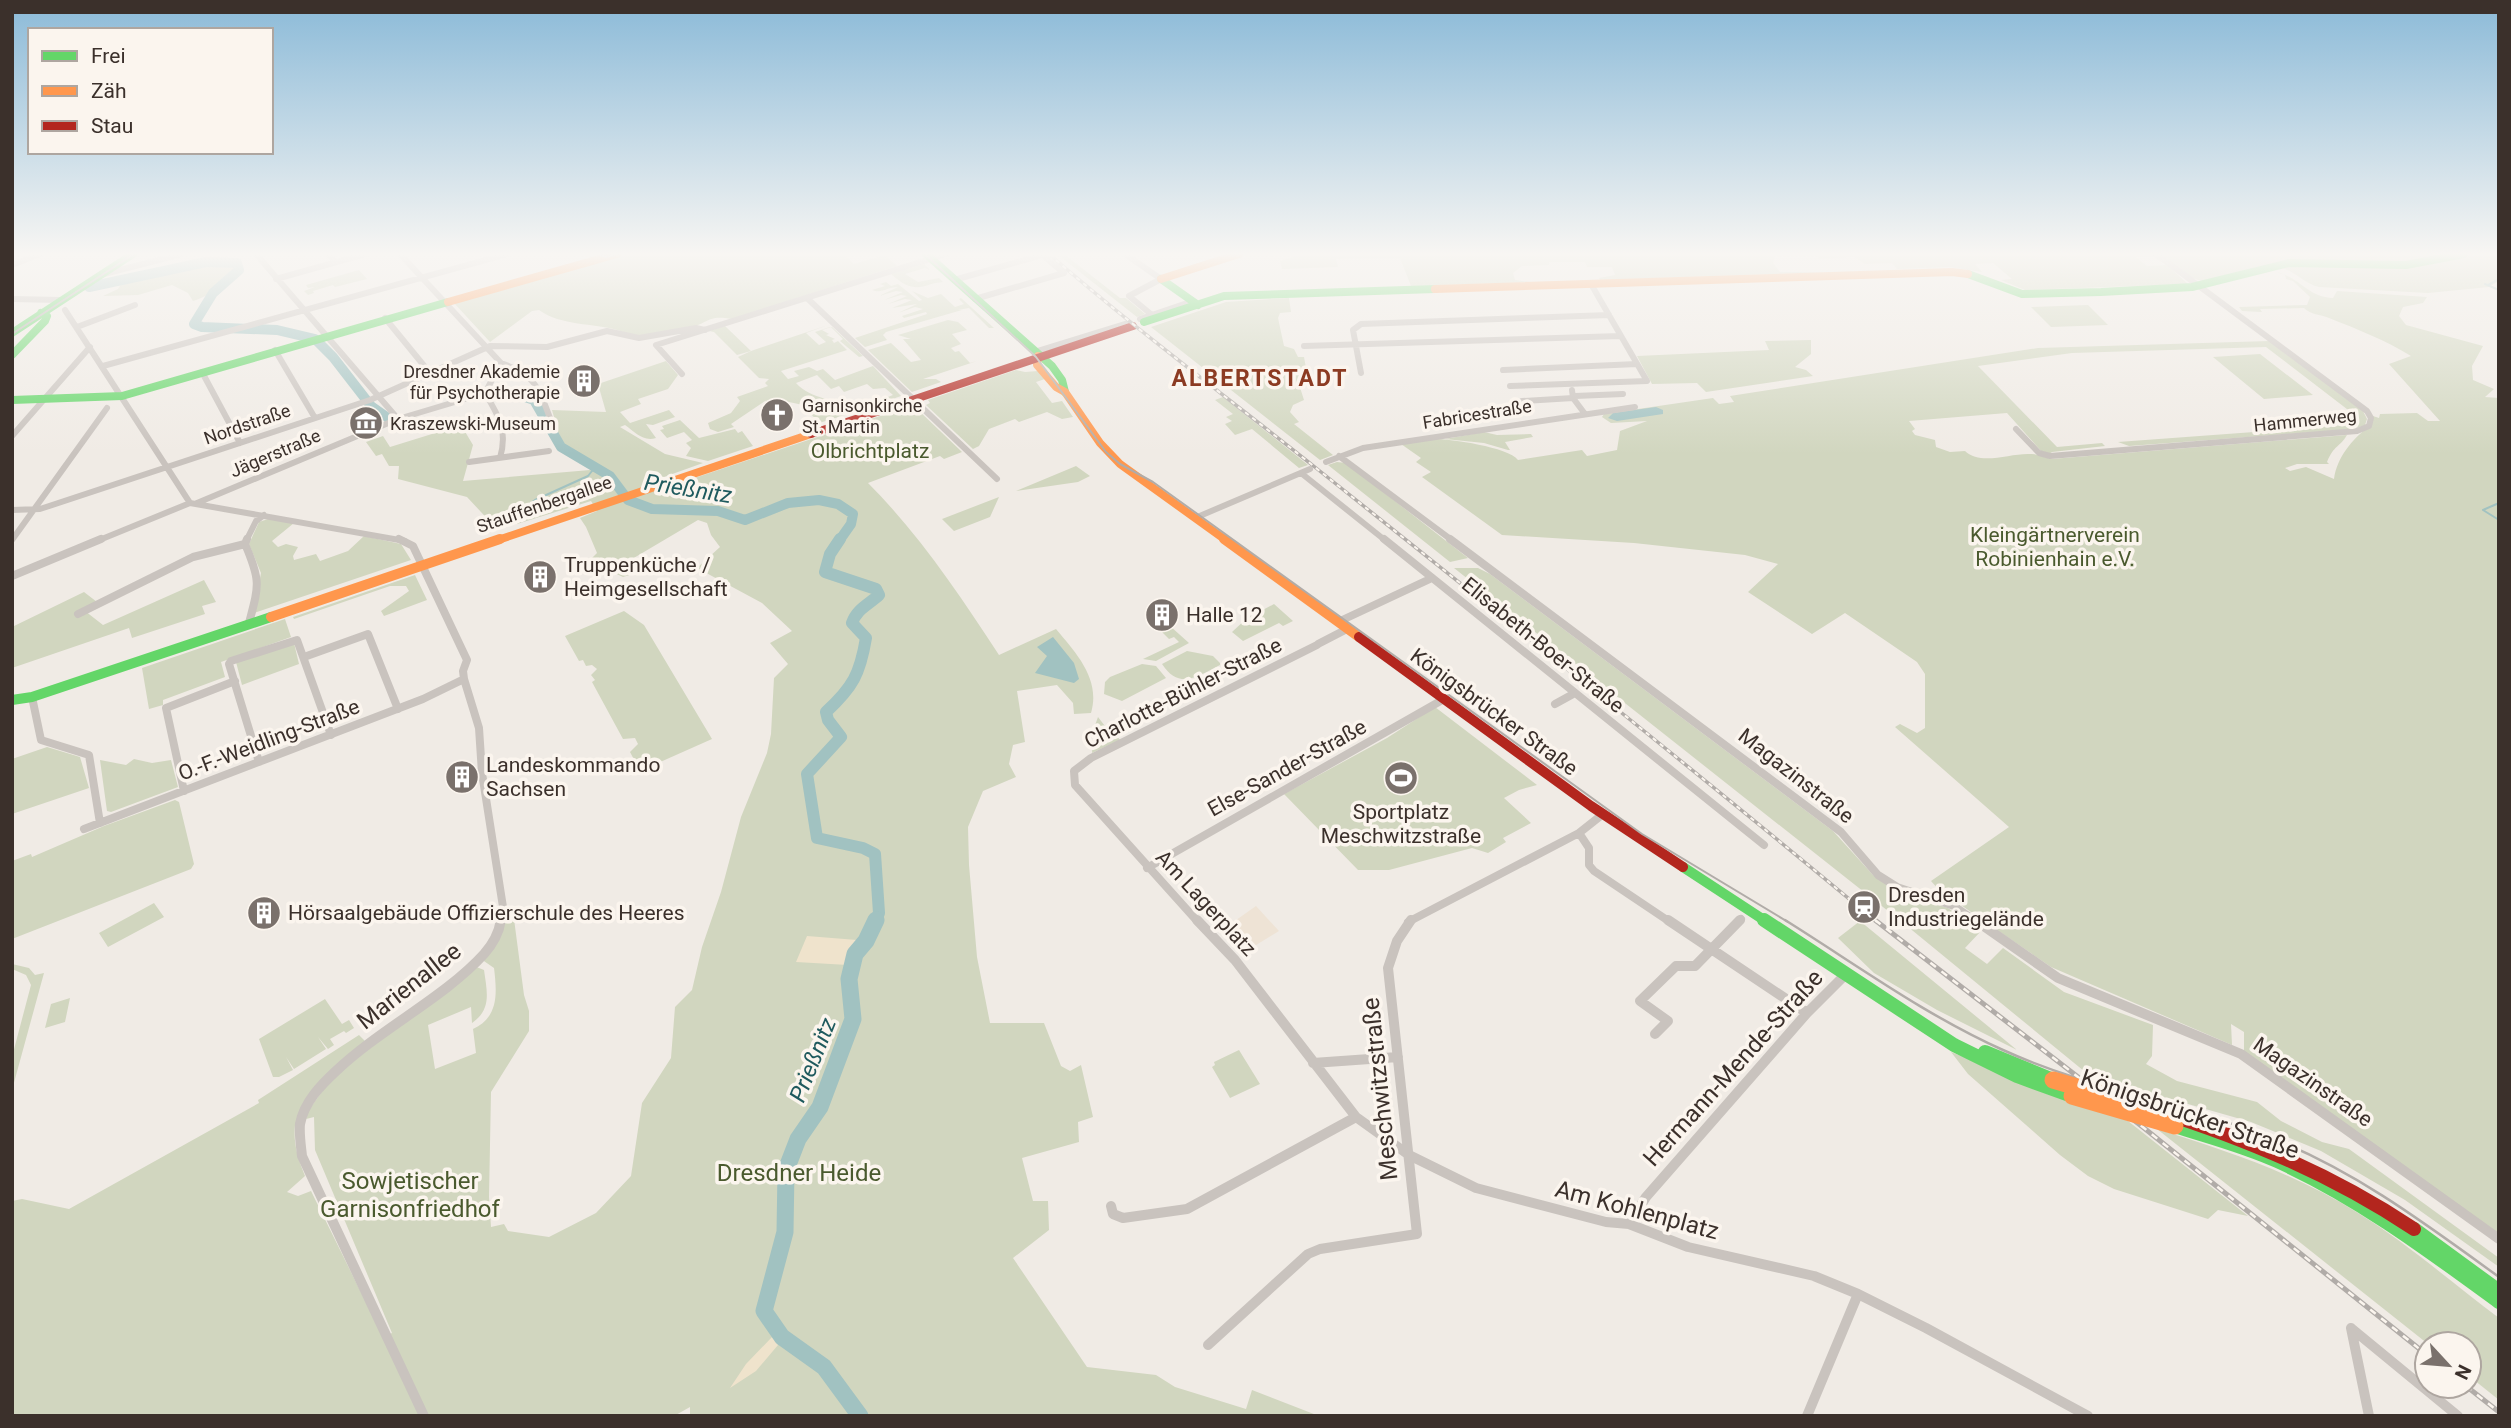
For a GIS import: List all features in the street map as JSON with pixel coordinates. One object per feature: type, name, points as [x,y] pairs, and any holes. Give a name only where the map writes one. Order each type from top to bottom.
[{"type":"main road","points":[[12,332],[29,321]]},
{"type":"main road","points":[[12,355],[44,321]]},
{"type":"main road","points":[[12,400],[122,396],[376,321]]},
{"type":"main road","name":"Königsbrücker Straße","points":[[999,321],[1036,354],[1037,365],[1056,387],[1065,393],[1106,451],[1603,814],[1954,1045],[1994,1066],[2072,1096],[2175,1126],[2289,1167],[2359,1204],[2422,1245],[2499,1303]]},
{"type":"main road","name":"Stauffenbergallee","points":[[32,696],[405,570],[421,561],[660,484],[1139,321]]},
{"type":"main road","points":[[12,700],[32,696]]},
{"type":"main road","points":[[12,707],[32,696]]},
{"type":"main road","name":"Königsbrücker Straße","points":[[1930,1028],[2053,1080],[2247,1140],[2331,1177],[2399,1218],[2499,1290]]},
{"type":"street","points":[[72,321],[194,503],[403,540],[414,546],[421,561]]},
{"type":"street","points":[[76,327],[93,321]]},
{"type":"street","points":[[103,366],[268,321]]},
{"type":"street","points":[[309,321],[318,338],[398,419]]},
{"type":"street","points":[[387,321],[430,373]]},
{"type":"street","points":[[461,321],[501,363],[524,371],[532,377],[550,418]]},
{"type":"street","points":[[682,374],[656,345],[735,321]]},
{"type":"street","points":[[831,321],[997,479]]},
{"type":"street","points":[[1361,373],[1354,327],[1361,324],[1454,321]]},
{"type":"street","points":[[1510,386],[1648,383],[1612,321]]},
{"type":"street","name":"Hammerweg","points":[[2016,429],[2039,453],[2050,456],[2357,431],[2369,426],[2371,418],[2367,411],[2246,321]]},
{"type":"street","points":[[485,348],[554,347],[607,331],[639,338],[696,328],[705,330]]},
{"type":"street","points":[[1304,346],[1620,336]]},
{"type":"street","points":[[12,436],[90,347]]},
{"type":"street","name":"Nordstraße","points":[[12,510],[33,510],[368,400],[485,348]]},
{"type":"street","points":[[275,350],[315,418]]},
{"type":"street","points":[[500,458],[507,439],[504,424],[485,393],[501,363]]},
{"type":"street","points":[[1503,370],[1637,364]]},
{"type":"street","points":[[202,372],[240,443]]},
{"type":"street","name":"Jägerstraße","points":[[12,576],[398,419],[485,393]]},
{"type":"street","points":[[1522,401],[1573,395],[1623,394]]},
{"type":"street","points":[[1573,395],[1585,414]]},
{"type":"street","name":"Fabricestraße","points":[[1326,462],[1363,448],[1635,407]]},
{"type":"street","points":[[12,540],[107,408]]},
{"type":"street","points":[[468,462],[549,451]]},
{"type":"street","name":"Magazinstraße","points":[[1339,456],[1841,832],[1878,875],[1897,887],[1954,905],[2058,978],[2241,1054],[2499,1239]]},
{"type":"street","points":[[1195,518],[1310,469]]},
{"type":"street","name":"Elisabeth-Boer-Straße","points":[[1301,473],[1764,845]]},
{"type":"street","points":[[249,623],[258,589],[258,574],[245,544],[256,521],[264,515]]},
{"type":"street","points":[[78,614],[186,560],[245,544]]},
{"type":"street","name":"Marienallee","points":[[421,561],[467,660],[464,679],[479,728],[482,773],[503,906],[499,931],[494,942],[471,966],[354,1054],[328,1078],[307,1104],[299,1134],[302,1156],[424,1416]]},
{"type":"street","name":"Charlotte-Bühler-Straße","points":[[1074,771],[1091,758],[1317,644],[1365,609],[1432,578]]},
{"type":"street","points":[[304,657],[368,634],[398,709]]},
{"type":"street","points":[[259,762],[229,664],[258,652],[298,640],[331,735]]},
{"type":"street","name":"O.-F.-Weidling-Straße","points":[[84,829],[398,709],[464,679]]},
{"type":"street","points":[[184,791],[166,708],[235,681]]},
{"type":"street","points":[[1555,704],[1575,693]]},
{"type":"street","points":[[32,696],[41,740],[89,755],[100,823]]},
{"type":"street","name":"Else-Sander-Straße","points":[[1147,868],[1444,699]]},
{"type":"street","name":"Am Lagerplatz","points":[[1074,771],[1075,785],[1147,868],[1235,960],[1356,1117],[1409,1155]]},
{"type":"street","name":"Meschwitzstraße","points":[[1208,1345],[1307,1254],[1321,1249],[1418,1234],[1388,968],[1397,941],[1409,921],[1579,833],[1603,814]]},
{"type":"street","points":[[1579,833],[1589,848],[1589,864],[1594,871],[1807,1013]]},
{"type":"street","points":[[1655,1034],[1668,1021],[1640,1001],[1676,966],[1695,966],[1741,919]]},
{"type":"street","name":"Hermann-Mende-Straße","points":[[1629,1224],[1646,1196],[1807,1013],[1846,974]]},
{"type":"street","points":[[1313,1063],[1398,1056]]},
{"type":"street","points":[[1111,1206],[1113,1214],[1123,1218],[1187,1209],[1356,1117]]},
{"type":"street","name":"Am Kohlenplatz","points":[[1409,1155],[1476,1188],[1606,1222],[1629,1224],[1688,1247],[1814,1276],[1858,1294],[2088,1416]]},
{"type":"street","points":[[1807,1416],[1858,1294]]},
{"type":"street","points":[[2369,1416],[2351,1328],[2458,1416]]},
{"type":"green space","points":[[470,321],[519,321],[490,342]]},
{"type":"green space","points":[[562,321],[708,321],[644,336]]},
{"type":"green space","points":[[907,321],[925,321],[886,332],[883,335],[887,340],[865,347],[855,338]]},
{"type":"green space","points":[[946,321],[958,322],[967,330],[952,334],[961,344],[951,348],[955,352],[959,351],[970,363],[977,361],[923,379],[936,379],[941,382],[912,392],[868,350],[891,343],[911,362],[921,360],[903,339],[911,339],[898,335]]},
{"type":"green space","points":[[982,321],[986,321],[994,328],[989,328]]},
{"type":"green space","points":[[1170,321],[1279,321],[1284,346],[1294,349],[1298,357],[1304,357],[1306,368],[1302,379],[1298,381],[1304,400],[1293,405],[1290,412],[1299,422],[1294,424],[1333,455],[1320,460],[1151,327]]},
{"type":"green space","points":[[2045,321],[2104,321],[2108,325],[2051,327]]},
{"type":"green space","name":"Kleingärtnerverein Robinienhain e.V.","points":[[2335,321],[2403,321],[2406,325],[2483,346],[2472,366],[2473,380],[2494,389],[2485,397],[2499,398],[2499,1236],[2244,1053],[2244,1032],[2231,1024],[2232,1045],[2051,967],[1939,890],[1931,881],[2009,827],[1895,727],[1900,724],[1917,733],[1925,728],[1925,674],[1917,662],[1845,613],[1812,634],[1748,592],[1778,564],[1745,555],[1634,543],[1502,535],[1422,477],[1431,472],[1416,462],[1421,458],[1401,444],[1430,439],[1453,440],[1503,451],[1518,460],[1582,450],[1587,456],[1617,450],[1620,431],[1647,421],[1611,423],[1602,417],[1604,414],[1713,398],[1719,404],[1734,402],[1730,396],[2038,348],[2269,341],[2363,411],[2367,419],[2365,425],[2354,429],[2129,446],[2118,442],[2347,425],[2356,416],[2266,347],[2072,353],[1978,366],[2057,447],[2102,443],[2105,446],[2049,454],[2042,452],[2007,413],[1909,421],[1915,429],[1912,431],[1915,435],[1935,440],[1936,447],[1950,452],[1965,451],[1979,458],[2030,454],[2052,459],[2347,435],[2332,452],[2327,462],[2329,464],[2297,464],[2285,468],[2290,471],[2306,467],[2334,479],[2338,463],[2346,450],[2369,426],[2370,415],[2379,418],[2380,414],[2417,413],[2428,421],[2440,421],[2389,364],[2411,356],[2371,335]]},
{"type":"green space","points":[[828,325],[806,333],[819,345],[826,342],[815,332],[831,327],[822,330],[835,339],[832,340],[834,343],[838,341],[847,350],[781,371],[788,379],[799,376],[794,371],[809,367],[817,371],[823,369],[835,380],[873,366],[901,396],[861,410],[859,408],[893,395],[885,388],[873,389],[867,384],[844,392],[839,386],[831,389],[817,375],[796,383],[809,393],[855,412],[819,423],[803,405],[775,399],[765,401],[731,424],[734,427],[718,432],[710,429],[708,423],[731,413],[740,401],[737,397],[768,386],[765,383],[769,379],[759,378],[738,357]]},
{"type":"green space","points":[[725,326],[751,351],[737,355],[714,332],[709,331]]},
{"type":"green space","points":[[831,327],[863,356],[859,357],[840,341],[843,339]]},
{"type":"green space","points":[[1811,340],[1811,354],[1795,367],[1806,370],[1813,376],[1706,392],[1697,383],[1652,384],[1637,356],[1769,350],[1765,341]]},
{"type":"green space","points":[[2260,354],[2313,395],[2264,399],[2213,357]]},
{"type":"green space","name":"Dresdner Heide","points":[[666,361],[678,375],[668,389],[638,399],[641,404],[620,412],[630,423],[669,410],[675,417],[653,425],[646,424],[656,438],[651,439],[639,436],[625,425],[620,427],[665,454],[703,463],[650,482],[656,491],[907,407],[911,410],[916,408],[962,452],[944,459],[940,456],[868,483],[921,544],[999,655],[1056,629],[1085,667],[1093,689],[1091,713],[1074,714],[1073,703],[1057,685],[1017,691],[1025,742],[1013,745],[1009,764],[1016,777],[983,791],[968,827],[977,957],[990,1023],[1044,1023],[1061,1066],[1070,1071],[1081,1065],[1093,1117],[1078,1122],[1079,1142],[1022,1158],[1033,1201],[1048,1201],[1049,1230],[1013,1258],[1087,1367],[1156,1375],[1175,1387],[1246,1409],[1252,1390],[1319,1416],[690,1416],[690,1407],[674,1416],[12,1416],[12,1201],[22,1199],[69,1209],[259,1103],[258,1100],[359,1035],[366,1042],[351,1053],[295,1125],[297,1151],[305,1176],[287,1192],[298,1196],[311,1191],[383,1337],[392,1333],[315,1150],[314,1117],[306,1119],[308,1111],[331,1079],[474,966],[484,970],[487,1000],[483,1012],[472,1023],[471,1007],[428,1025],[435,1069],[476,1053],[473,1029],[488,1018],[496,995],[494,968],[481,959],[507,921],[514,919],[524,995],[529,1011],[529,1031],[491,1092],[491,1227],[504,1224],[508,1231],[549,1237],[596,1213],[631,1176],[642,1103],[671,1058],[675,1007],[692,990],[741,817],[767,753],[771,734],[774,678],[788,664],[770,643],[792,631],[762,603],[697,568],[720,547],[711,535],[707,523],[698,520],[627,562],[639,572],[623,577],[589,561],[597,553],[580,518],[597,511],[591,501],[517,524],[514,519],[495,527],[467,497],[398,479],[399,466],[389,466],[382,454],[376,456],[366,442],[383,436],[390,447],[461,425],[473,445],[463,481],[590,470],[592,466],[557,447],[542,420],[554,417],[552,410],[606,412],[598,384]]},
{"type":"green space","name":"Olbrichtplatz","points":[[1016,370],[1038,371],[1045,379],[1036,382],[1052,403],[1062,401],[1073,417],[1062,419],[1047,412],[1019,422],[1015,419],[989,429],[979,446],[973,449],[926,405],[930,403],[928,400]]},
{"type":"green space","points":[[1223,397],[1308,465],[1299,468],[1252,429],[1235,435],[1225,424],[1232,421],[1226,417],[1233,414],[1215,400]]},
{"type":"green space","points":[[680,420],[699,438],[735,429],[738,433],[742,431],[753,446],[708,461],[686,456],[691,448],[686,443],[692,440],[684,432],[667,438],[660,430],[664,429],[662,426]]},
{"type":"green space","points":[[1484,432],[1497,435],[1531,434],[1533,437],[1505,442],[1510,450],[1484,443],[1445,439]]},
{"type":"green space","points":[[1346,463],[1468,558],[1450,562],[1328,465]]},
{"type":"green space","points":[[1076,466],[1090,476],[1078,482],[1016,491]]},
{"type":"green space","points":[[999,497],[990,517],[954,531],[942,519]]},
{"type":"green space","points":[[268,519],[294,523],[272,541],[278,547],[286,544],[298,547],[293,556],[294,560],[316,554],[320,561],[348,551],[364,536],[401,544],[411,560],[254,613],[261,573],[249,544],[259,522]]},
{"type":"green space","points":[[1454,568],[1478,568],[1490,574],[1833,831],[1873,875],[1898,892],[1948,908],[1981,931],[1965,948],[1987,964],[2003,948],[2064,992],[2153,1025],[2152,1056],[2146,1064],[2177,1081],[2257,1102],[2281,1121],[2322,1142],[2349,1149],[2499,1258],[2499,1267],[2405,1200],[2321,1151],[2251,1122],[2090,1076],[1907,926]]},
{"type":"green space","points":[[415,575],[427,600],[384,616],[381,611],[409,591],[406,586],[390,586],[294,619],[293,617]]},
{"type":"green space","points":[[204,580],[216,602],[202,606],[205,614],[132,638],[129,628],[12,668],[12,627],[84,592],[97,602],[85,611],[103,625]]},
{"type":"green space","points":[[1274,604],[1293,621],[1283,626],[1279,623],[1243,641],[1232,632],[1246,619]]},
{"type":"green space","points":[[624,611],[644,625],[712,739],[640,771],[630,752],[638,744],[635,738],[623,739],[592,682],[595,680],[591,675],[597,669],[592,665],[586,666],[583,660],[579,661],[565,636]]},
{"type":"green space","points":[[285,619],[291,637],[221,662],[225,677],[163,700],[163,705],[149,709],[142,668]]},
{"type":"green space","points":[[1170,626],[1189,643],[1156,661],[1143,659],[1179,642],[1174,637],[1169,639],[1161,631]]},
{"type":"green space","points":[[294,643],[299,664],[242,685],[236,662]]},
{"type":"green space","points":[[1187,651],[1213,656],[1220,665],[1189,679],[1175,677],[1162,664]]},
{"type":"green space","points":[[1142,664],[1156,666],[1166,678],[1122,701],[1104,694],[1105,682],[1110,677]]},
{"type":"green space","points":[[1435,707],[1537,785],[1504,798],[1531,823],[1503,838],[1506,842],[1488,853],[1472,848],[1389,870],[1358,870],[1284,794],[1387,738]]},
{"type":"green space","points":[[1098,717],[1120,740],[1092,753],[1094,728]]},
{"type":"green space","points":[[47,747],[80,757],[89,788],[12,814],[12,759]]},
{"type":"green space","points":[[134,759],[152,763],[171,760],[178,787],[111,812],[107,811],[100,760],[126,765]]},
{"type":"green space","points":[[175,800],[179,802],[194,864],[191,869],[12,939],[12,861],[31,854],[32,857],[104,826]]},
{"type":"green space","points":[[154,903],[164,917],[108,947],[99,933]]},
{"type":"green space","points":[[1860,921],[2017,1050],[1937,1010],[1874,973],[1838,938]]},
{"type":"green space","points":[[12,964],[29,968],[35,975],[44,973],[12,1090],[12,1057],[31,985],[26,975],[12,969]]},
{"type":"green space","points":[[70,998],[65,1022],[45,1028],[51,1004]]},
{"type":"green space","points":[[325,999],[342,1024],[349,1020],[354,1028],[330,1039],[334,1045],[328,1049],[318,1037],[326,1049],[294,1069],[286,1057],[293,1070],[273,1077],[259,1039]]},
{"type":"green space","points":[[1239,1050],[1260,1084],[1230,1098],[1212,1067],[1214,1062]]},
{"type":"green space","points":[[1951,1052],[2128,1121],[2248,1216],[2218,1210],[2208,1219],[2114,1189],[2088,1176],[2060,1155],[1968,1074]]},
{"type":"green space","points":[[2157,1129],[2260,1164],[2334,1199],[2394,1237],[2499,1318],[2499,1400],[2483,1387],[2483,1330],[2413,1332]]},
{"type":"sand","points":[[807,936],[857,940],[848,965],[796,962]]},
{"type":"sand","points":[[773,1336],[778,1345],[756,1371],[730,1388],[746,1364]]},
{"type":"shaded area","points":[[1256,906],[1279,931],[1243,953],[1222,930]]},
{"type":"water","points":[[1656,407],[1663,410],[1663,414],[1617,421],[1608,418],[1613,413]]},
{"type":"water","points":[[1053,637],[1074,663],[1079,679],[1074,683],[1035,673],[1047,656],[1037,647]]},
{"type":"waterway","name":"Prießnitz","points":[[196,321],[194,324],[202,327],[277,330],[315,339],[333,357],[371,406],[388,418]]},
{"type":"waterway","name":"Prießnitz","points":[[501,394],[519,395],[534,400],[561,447],[610,476],[628,500],[652,509],[718,511],[745,520],[788,503],[819,500],[838,504],[853,514],[851,524],[839,541]]},
{"type":"waterway","points":[[514,516],[535,500],[588,476],[596,466]]},
{"type":"waterway","points":[[2499,503],[2483,510],[2499,520]]},
{"type":"waterway","name":"Prießnitz","points":[[840,539],[830,554],[825,572],[876,589],[879,595],[854,618],[852,623],[866,638],[861,661],[849,687],[826,712],[828,720],[841,737],[807,774],[817,838],[863,848],[875,854],[879,913],[875,922]]},
{"type":"waterway","name":"Prießnitz","points":[[860,1416],[824,1367],[782,1337],[764,1311],[785,1232],[786,1170],[798,1139],[820,1107],[853,1019],[849,979],[855,954],[866,941],[876,920]]},
{"type":"tram line","points":[[12,334],[32,321]]},
{"type":"tram line","points":[[997,321],[1036,357],[1106,452],[1120,464],[1153,482],[1642,834],[1788,922]]},
{"type":"tram line","points":[[1785,920],[1919,1005],[2003,1050],[2035,1064],[2102,1086],[2236,1125],[2331,1165],[2444,1237],[2499,1277]]},
{"type":"railway","points":[[1129,321],[1598,694],[1877,922]]},
{"type":"railway","points":[[1875,920],[2144,1128],[2413,1344]]},
{"type":"railway","points":[[2483,1399],[2499,1412]]},
{"type":"traffic: fast","points":[[12,333],[31,321]]},
{"type":"traffic: fast","points":[[12,355],[45,321]]},
{"type":"traffic: fast","points":[[12,400],[122,396],[383,321]]},
{"type":"traffic: fast","points":[[999,321],[1052,366],[1062,380],[1065,392]]},
{"type":"traffic: fast","points":[[1144,322],[1148,321]]},
{"type":"traffic: fast","points":[[12,700],[32,697],[271,617]]},
{"type":"traffic: fast","points":[[1683,867],[1954,1045],[2017,1076],[2072,1096]]},
{"type":"traffic: fast","points":[[1985,1052],[2053,1080]]},
{"type":"traffic: fast","points":[[2175,1126],[2252,1151],[2307,1175],[2392,1226],[2499,1302]]},
{"type":"traffic: fast","points":[[2414,1229],[2499,1291]]},
{"type":"traffic: slow","points":[[1038,356],[1037,365],[1056,387],[1065,392],[1100,443],[1120,464],[1359,637]]},
{"type":"traffic: slow","points":[[271,617],[811,434]]},
{"type":"traffic: slow","points":[[2053,1080],[2155,1110]]},
{"type":"traffic: slow","points":[[2072,1096],[2175,1126]]},
{"type":"traffic: jam","points":[[811,434],[1133,326]]},
{"type":"traffic: jam","points":[[1359,637],[1591,806],[1683,867]]},
{"type":"traffic: jam","points":[[2155,1110],[2257,1145],[2289,1159],[2353,1191],[2414,1229]]},
{"type":"place","name":"Dresdner Akademie für Psychotherapie","points":[[584,381]]},
{"type":"place","name":"Garnisonkirche St. Martin","points":[[777,415]]},
{"type":"place","name":"Kraszewski-Museum","points":[[366,423]]},
{"type":"place","name":"Truppenküche / Heimgesellschaft","points":[[540,577]]},
{"type":"place","name":"Halle 12","points":[[1162,615]]},
{"type":"place","name":"Landeskommando Sachsen","points":[[462,777]]},
{"type":"place","name":"Sportplatz Meschwitzstraße","points":[[1401,778]]},
{"type":"place","name":"Dresden Industriegelände","points":[[1864,907]]},
{"type":"place","name":"Hörsaalgebäude Offizierschule des Heeres","points":[[264,913]]},
{"type":"district","name":"ALBERTSTADT","points":[[1260,378]]},
{"type":"park label","name":"Sowjetischer Garnisonfriedhof","points":[[410,1195]]}]
